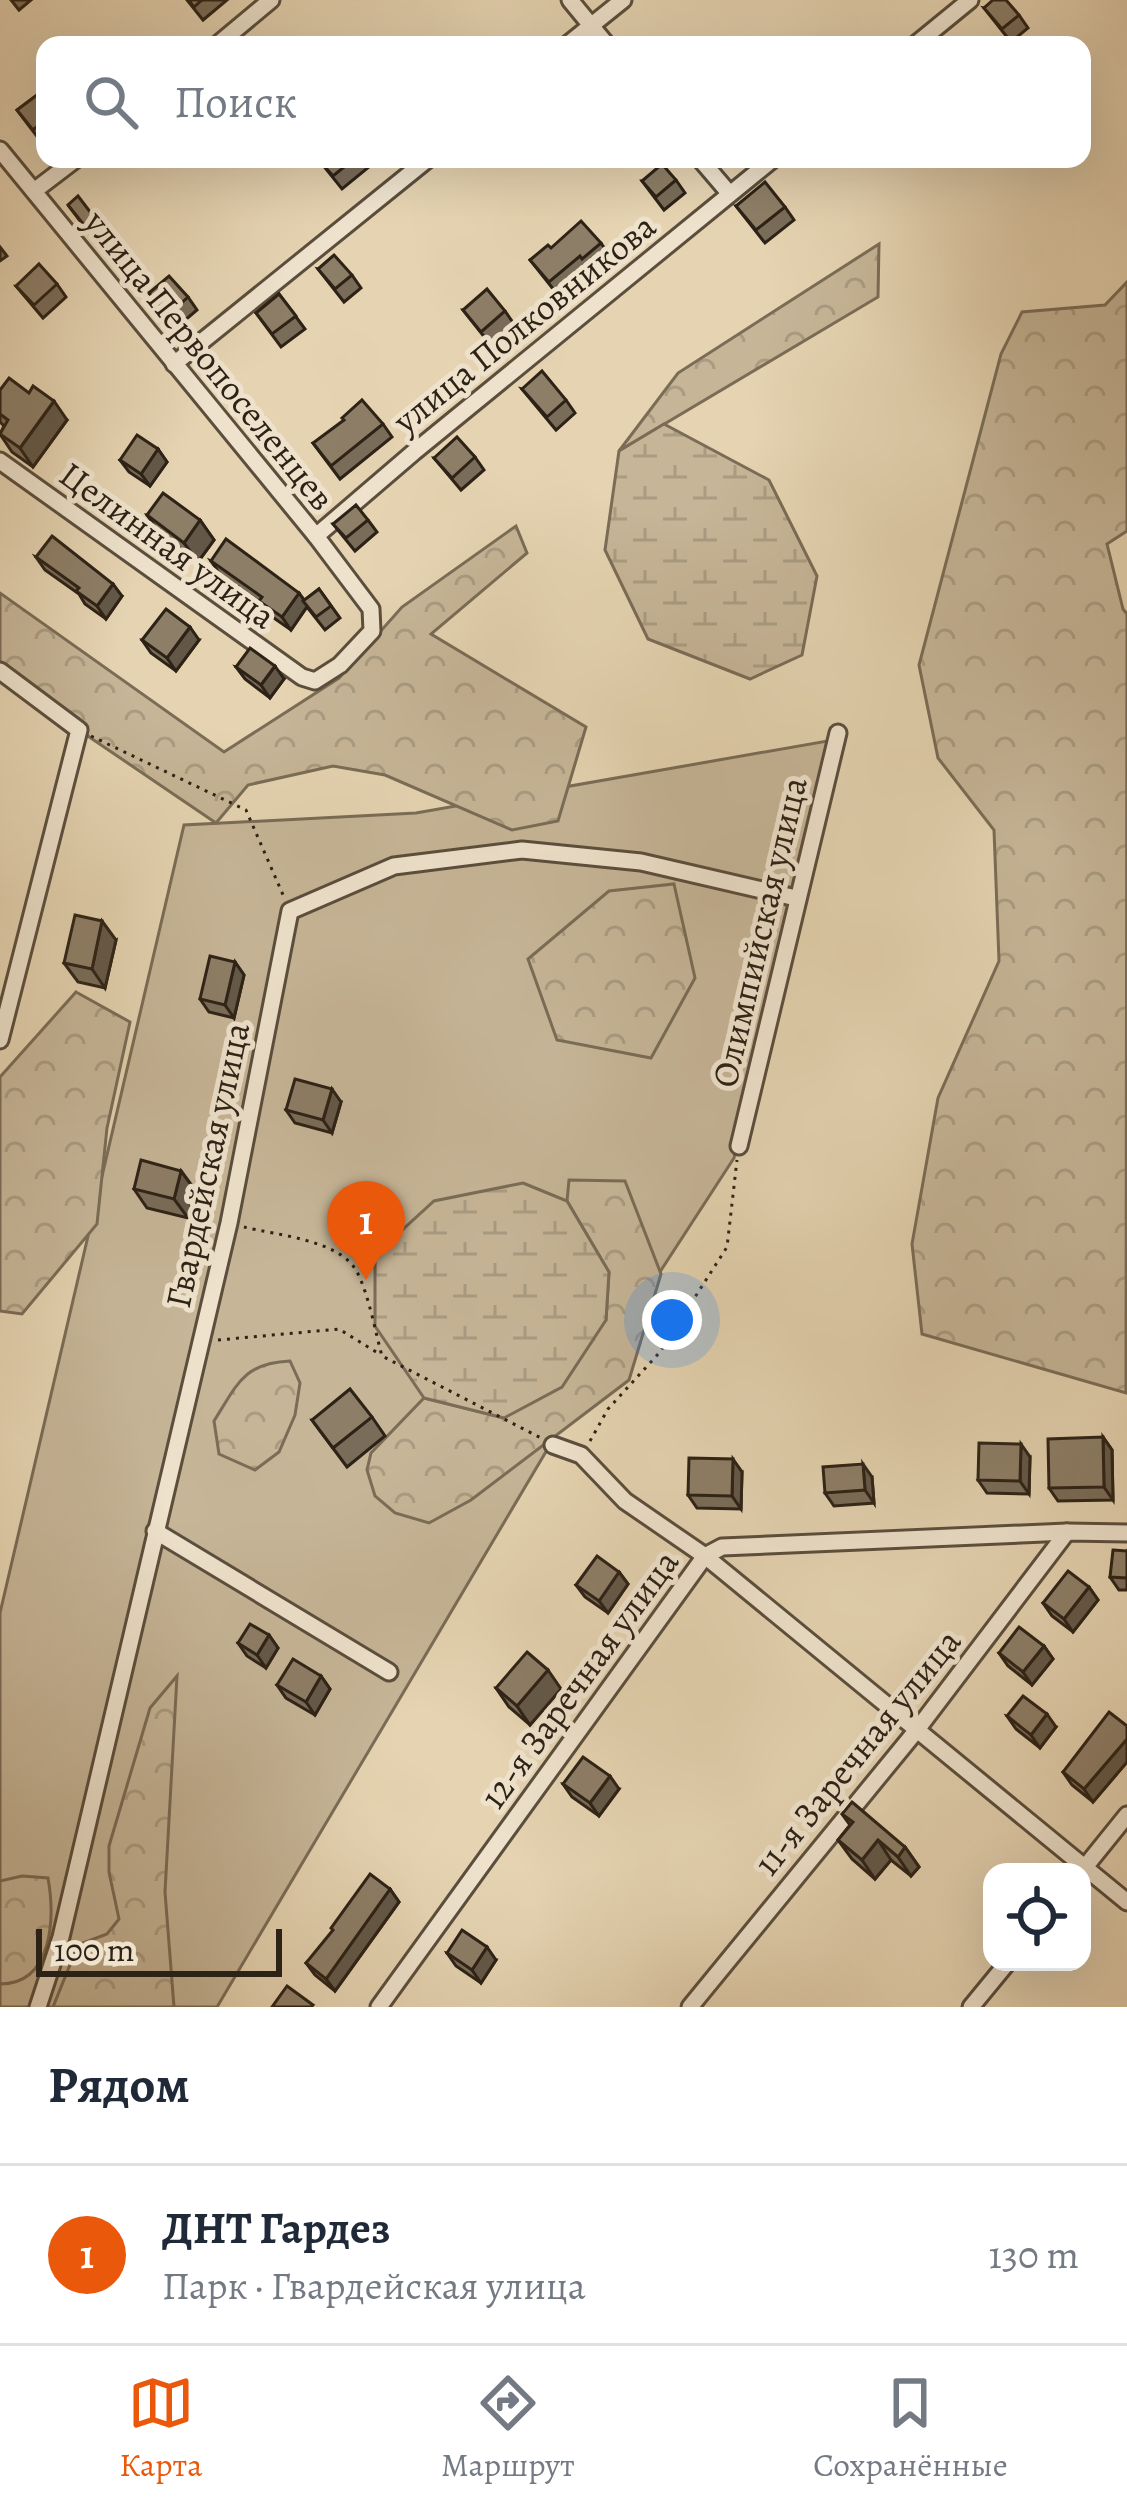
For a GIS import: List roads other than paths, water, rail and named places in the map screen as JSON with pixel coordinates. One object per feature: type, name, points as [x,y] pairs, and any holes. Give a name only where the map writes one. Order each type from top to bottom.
[{"type":"street","points":[[228,36],[271,0]]},
{"type":"street","points":[[570,0],[599,36]]},
{"type":"street","points":[[578,36],[622,0]]},
{"type":"street","points":[[926,36],[970,0]]},
{"type":"street","name":"улица Первопоселенцев","points":[[0,150],[371,609]]},
{"type":"street","points":[[34,191],[64,168]]},
{"type":"street","points":[[174,364],[417,168]]},
{"type":"street","points":[[707,168],[729,194]]},
{"type":"street","name":"улица Полковникова","points":[[316,536],[762,168]]},
{"type":"street","name":"Целинная улица","points":[[0,461],[302,677],[314,681],[340,665],[372,631],[371,609]]},
{"type":"street","points":[[0,671],[79,730],[0,1040]]},
{"type":"street","name":"Олимпийская улица","points":[[739,1146],[838,733]]},
{"type":"street","name":"Гвардейская улица","points":[[38,2007],[61,1937],[229,1223],[290,911],[394,866],[522,850],[641,862],[796,898]]},
{"type":"street","points":[[553,1444],[581,1455],[625,1501],[705,1556],[1075,1863]]},
{"type":"street","points":[[154,1532],[389,1672]]},
{"type":"street","name":"11-я Заречная улица","points":[[690,2007],[916,1731],[1067,1532]]},
{"type":"street","name":"12-я Заречная улица","points":[[380,2007],[705,1556],[722,1546],[1127,1533]]},
{"type":"street","points":[[1089,1863],[1127,1816]]},
{"type":"street","points":[[1091,1876],[1127,1902]]},
{"type":"street","points":[[971,2007],[1001,1971]]},
{"type":"place","name":"ДНТ Гардез","points":[[366,1280]]}]
